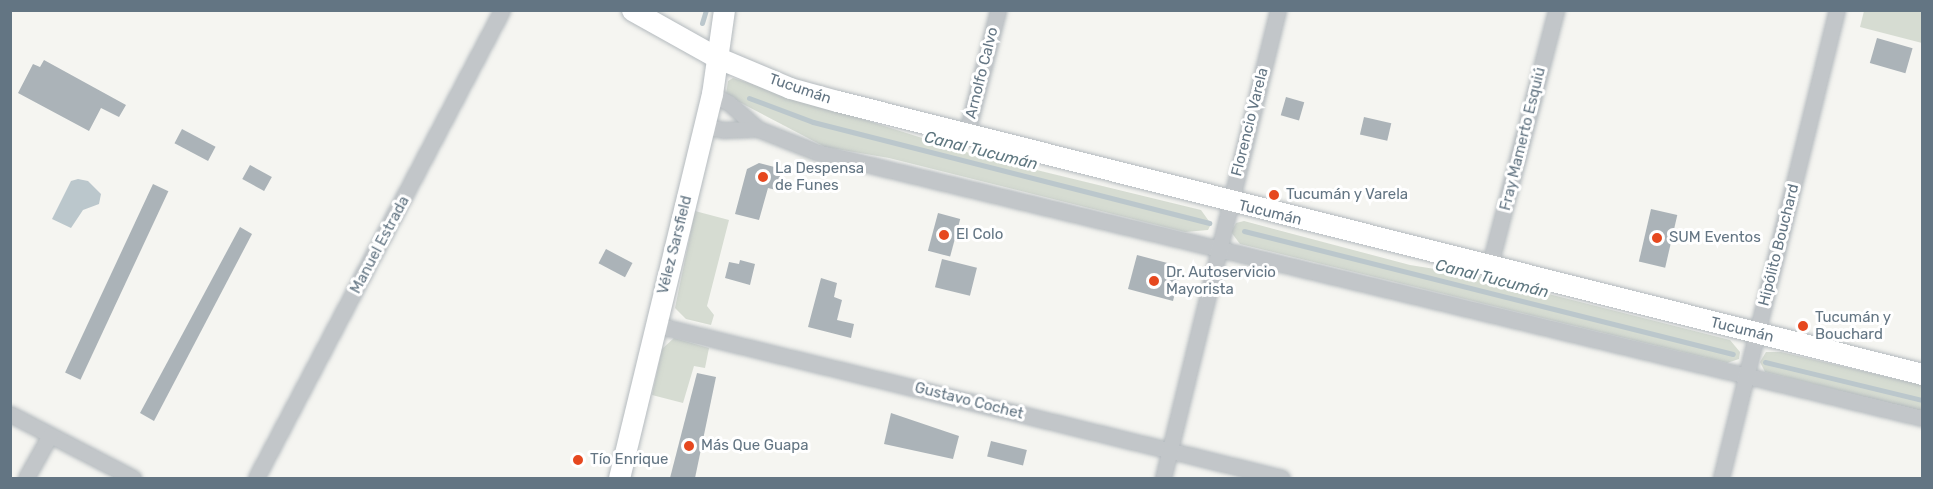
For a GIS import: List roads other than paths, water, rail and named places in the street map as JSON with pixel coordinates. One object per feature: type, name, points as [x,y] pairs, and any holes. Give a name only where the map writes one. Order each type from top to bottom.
[{"type":"main road","name":"Tucumán","points":[[632,10],[716,57],[790,88],[966,136],[1489,268],[1923,374]]},
{"type":"main road","name":"Vélez Sarsfield","points":[[619,478],[712,94],[724,10]]},
{"type":"street","name":"Manuel Estrada","points":[[256,478],[502,10]]},
{"type":"street","name":"Arnolfo Calvo","points":[[966,136],[998,10]]},
{"type":"street","name":"Florencio Varela","points":[[1163,478],[1278,10]]},
{"type":"street","name":"Fray Mamerto Esquiú","points":[[1489,268],[1556,10]]},
{"type":"street","name":"Hipólito Bouchard","points":[[1721,478],[1837,10]]},
{"type":"street","points":[[712,94],[729,103],[758,129],[816,152],[1923,418]]},
{"type":"street","points":[[704,126],[723,130],[758,129]]},
{"type":"street","name":"Gustavo Cochet","points":[[656,325],[1282,478]]},
{"type":"street","points":[[10,414],[133,478]]},
{"type":"street","points":[[26,478],[50,435]]},
{"type":"waterway","points":[[702,23],[706,10]]},
{"type":"waterway","name":"Canal Tucumán","points":[[749,98],[813,122],[1209,223]]},
{"type":"waterway","name":"Canal Tucumán","points":[[1244,231],[1733,354]]},
{"type":"waterway","name":"Canal Tucumán","points":[[1765,362],[1922,400]]},
{"type":"place","name":"La Despensa de Funes","points":[[763,177]]},
{"type":"place","name":"Tucumán y Varela","points":[[1274,195]]},
{"type":"place","name":"El Colo","points":[[944,235]]},
{"type":"place","name":"SUM Eventos","points":[[1657,238]]},
{"type":"place","name":"Dr. Autoservicio Mayorista","points":[[1154,281]]},
{"type":"place","name":"Tucumán y Bouchard","points":[[1803,326]]},
{"type":"place","name":"Más Que Guapa","points":[[689,446]]},
{"type":"place","name":"Tío Enrique","points":[[578,460]]}]
